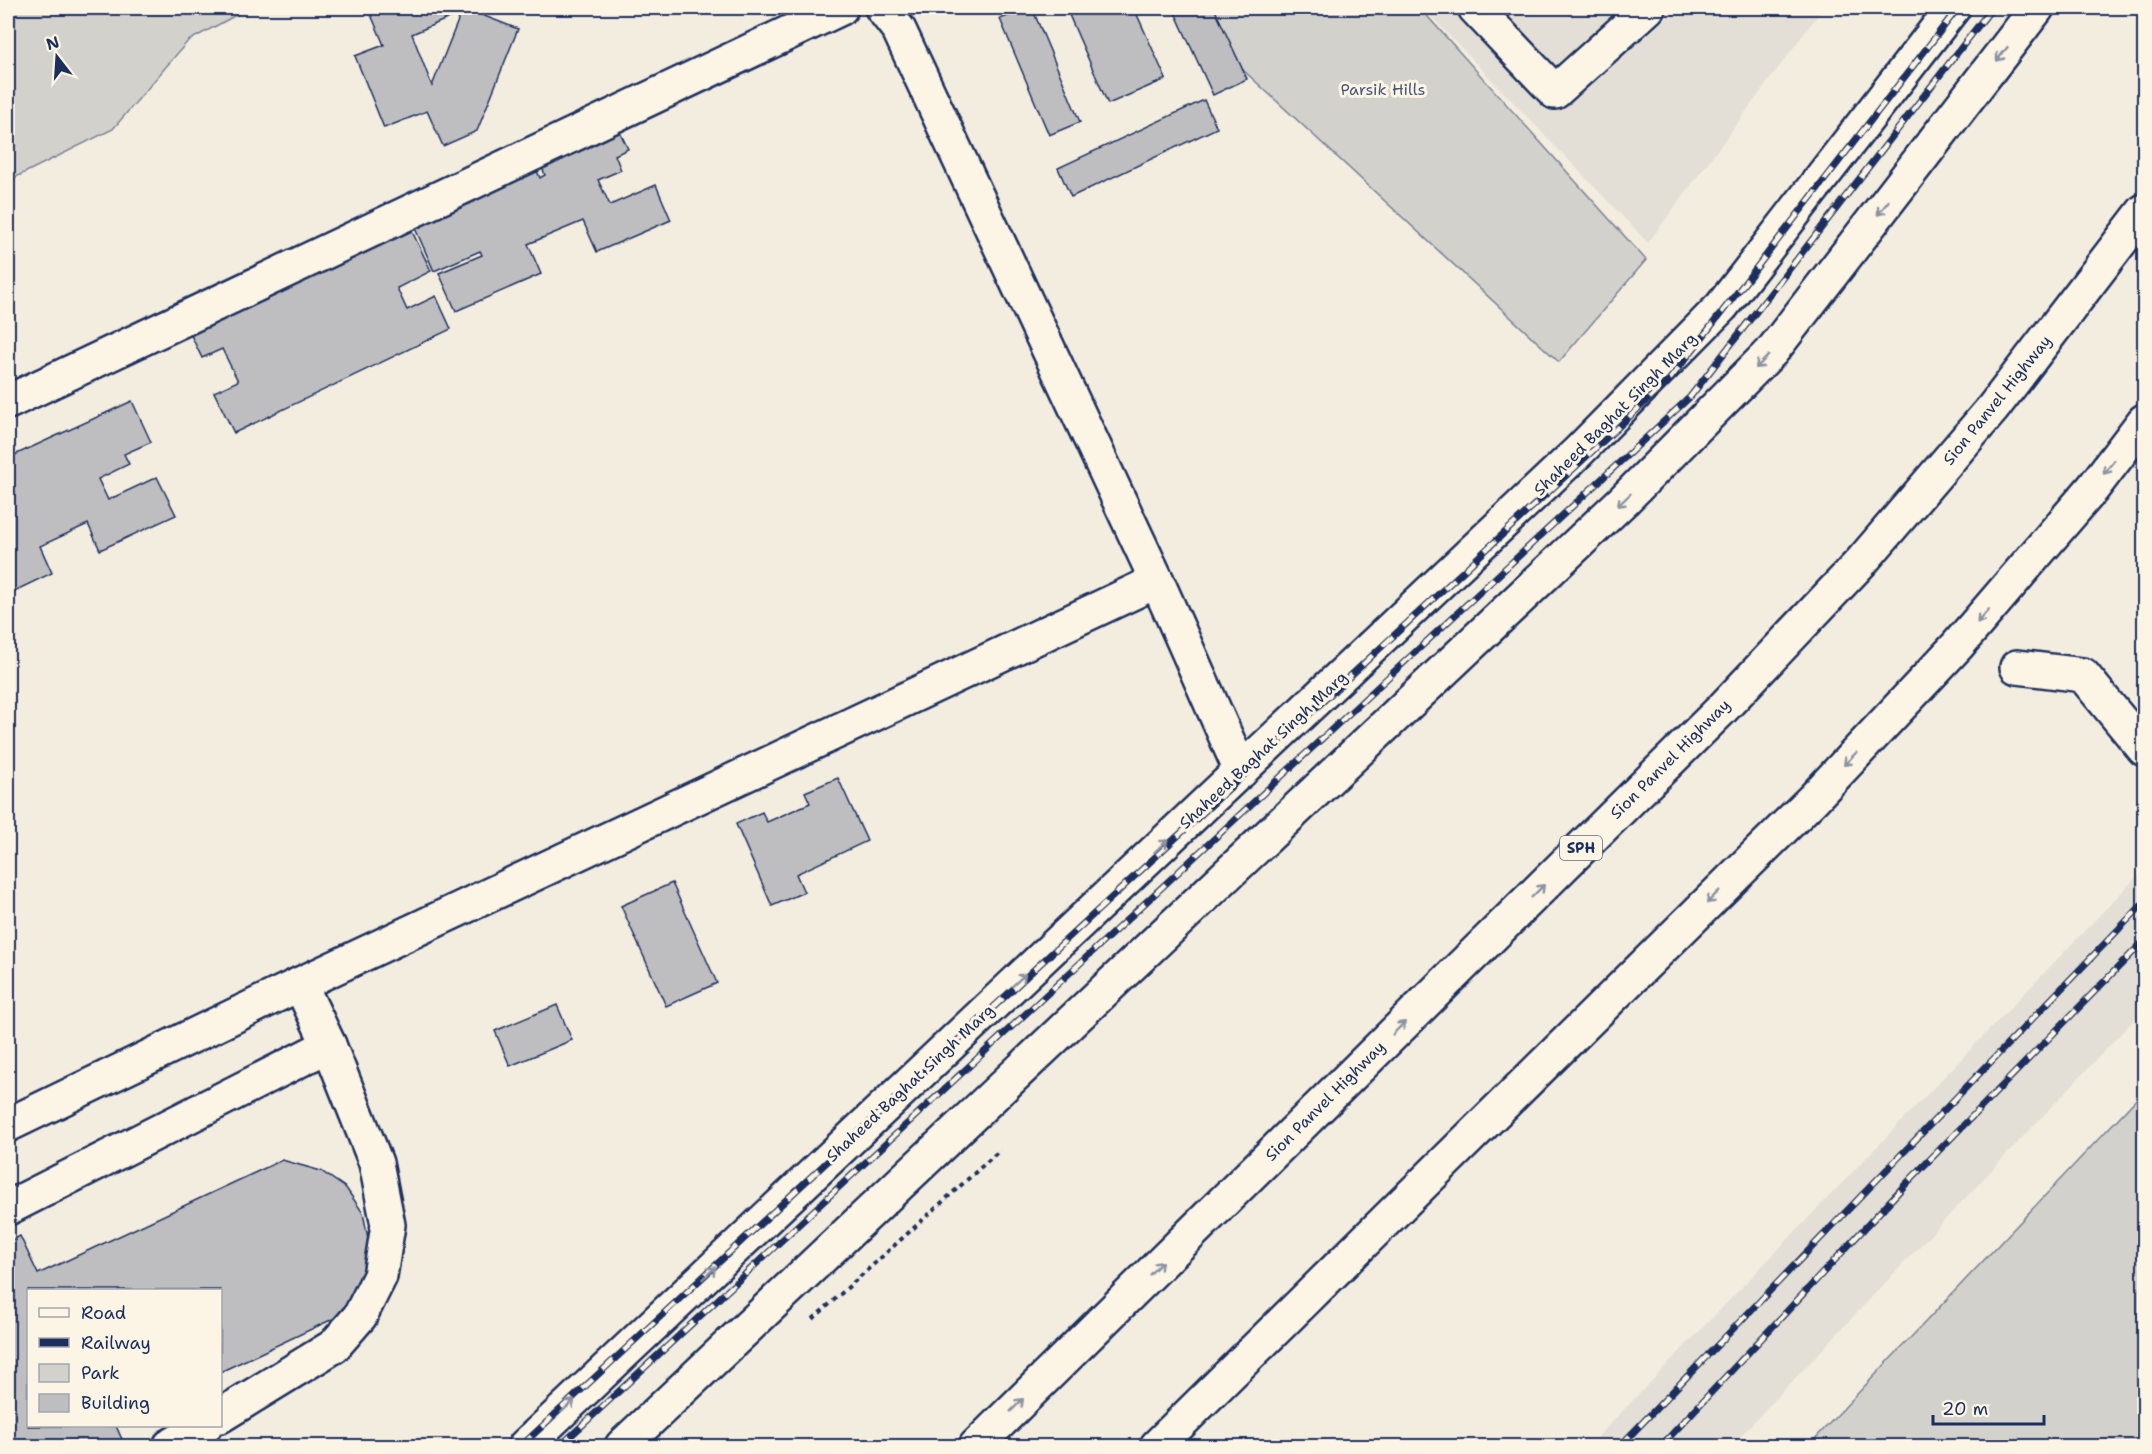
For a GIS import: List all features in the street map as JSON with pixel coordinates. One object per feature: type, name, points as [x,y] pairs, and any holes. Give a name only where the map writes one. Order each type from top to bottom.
[{"type":"main road","points":[[8,402],[841,8]]},
{"type":"main road","points":[[882,8],[899,30],[1157,581],[1241,771]]},
{"type":"main road","points":[[1475,8],[1555,92],[1648,8]]},
{"type":"main road","name":"Shaheed Baghat Singh Marg","points":[[525,1446],[1577,453],[1722,306],[1953,8]]},
{"type":"main road","points":[[622,1446],[1624,500],[1773,350],[2037,8]]},
{"type":"main road","name":"Sion Panvel Highway","points":[[976,1446],[1721,710],[1854,569],[1993,408],[2145,211]]},
{"type":"main road","points":[[1157,1446],[1821,790],[1957,646],[2093,488],[2145,421]]},
{"type":"main road","points":[[8,1125],[300,984],[1157,581]]},
{"type":"main road","points":[[2017,667],[2083,675],[2145,749]]},
{"type":"main road","points":[[222,1415],[334,1346],[360,1316],[380,1276],[388,1225],[376,1163],[328,1045],[300,984]]},
{"type":"main road","points":[[8,1208],[328,1045]]},
{"type":"main road","points":[[170,1446],[202,1427]]},
{"type":"path","points":[[805,1326],[1000,1150]]},
{"type":"shaded area","points":[[1423,8],[1823,8],[1648,243]]},
{"type":"shaded area","points":[[2144,869],[2144,1009],[1731,1446],[1589,1446]]},
{"type":"green space","points":[[8,8],[249,8],[188,41],[113,129],[8,181]]},
{"type":"green space","name":"Parsik Hills","points":[[1176,8],[1420,8],[1646,260],[1559,362]]},
{"type":"green space","points":[[2144,1091],[2144,1446],[1808,1446]]},
{"type":"building","points":[[374,8],[483,8],[474,12],[518,29],[477,131],[443,146],[427,111],[384,128],[355,56],[384,45],[369,10]],"holes":[[[461,13],[432,86],[412,34]]]},
{"type":"building","points":[[1032,8],[1080,122],[1049,135],[1000,19]]},
{"type":"building","points":[[1066,8],[1134,8],[1166,79],[1108,104]]},
{"type":"building","points":[[1173,8],[1214,8],[1247,79],[1213,95]]},
{"type":"building","points":[[1204,100],[1217,128],[1071,197],[1058,168]]},
{"type":"building","points":[[617,126],[628,149],[615,155],[621,170],[598,180],[610,205],[656,185],[671,220],[597,252],[583,221],[528,244],[541,274],[456,311],[439,273],[482,255],[480,251],[434,271],[407,210],[531,156],[540,178],[545,175],[539,160]]},
{"type":"building","points":[[409,225],[431,271],[397,288],[407,310],[436,296],[451,329],[234,433],[214,392],[238,381],[222,349],[202,358],[189,331]]},
{"type":"building","points":[[132,401],[151,442],[124,454],[129,464],[98,479],[108,500],[157,477],[176,515],[100,550],[88,524],[40,546],[52,573],[8,594],[8,458]]},
{"type":"building","points":[[838,778],[867,841],[796,874],[804,892],[772,906],[736,824],[762,812],[767,822],[810,803],[805,792]]},
{"type":"building","points":[[672,883],[717,983],[666,1006],[621,906]]},
{"type":"building","points":[[557,1005],[572,1040],[510,1066],[495,1031]]},
{"type":"building","points":[[282,1160],[321,1171],[346,1188],[363,1213],[369,1243],[352,1310],[222,1371],[222,1289],[27,1289],[27,1427],[116,1427],[125,1446],[8,1446],[8,1242],[20,1236],[38,1274]]},
{"type":"railway","points":[[521,1446],[1670,379],[1958,8]]},
{"type":"railway","points":[[560,1446],[1690,397],[1992,8]]},
{"type":"railway","points":[[1620,1446],[2144,903]]},
{"type":"railway","points":[[1661,1446],[1904,1186],[2144,941]]}]
